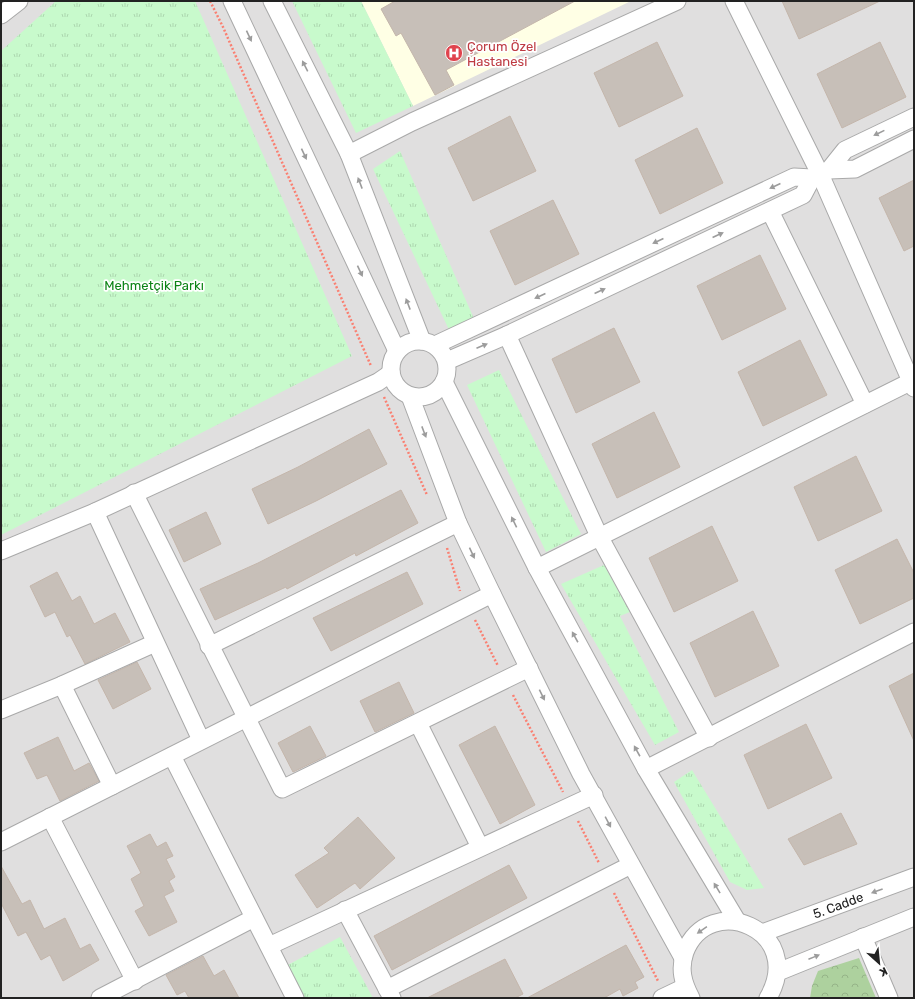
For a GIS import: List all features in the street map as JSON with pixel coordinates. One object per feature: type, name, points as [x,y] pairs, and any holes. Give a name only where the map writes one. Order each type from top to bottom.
[{"type":"street","points":[[1,8],[7,1]]},
{"type":"street","points":[[1,15],[19,1]]},
{"type":"street","points":[[232,1],[397,351]]},
{"type":"street","points":[[272,1],[349,154],[429,343],[440,350],[446,361],[448,372],[441,387],[430,395],[417,397],[410,396],[397,387],[391,373],[392,361],[397,351],[408,343],[429,343],[794,177],[855,169],[914,139]]},
{"type":"street","points":[[349,154],[412,122],[677,1]]},
{"type":"street","points":[[537,568],[865,404],[913,383],[820,174],[734,1]]},
{"type":"street","points":[[446,361],[507,335],[803,195],[820,174],[845,150],[914,117]]},
{"type":"street","points":[[770,211],[865,404]]},
{"type":"street","points":[[507,335],[599,536],[709,738]]},
{"type":"street","points":[[1,551],[95,512],[378,382],[391,373]]},
{"type":"street","points":[[444,382],[537,568],[646,769],[736,921]]},
{"type":"street","points":[[410,396],[458,523],[492,594],[594,795],[682,958]]},
{"type":"street","points":[[134,494],[282,790],[529,668]]},
{"type":"street","points":[[95,512],[201,740]]},
{"type":"street","points":[[209,646],[458,523]]},
{"type":"street","points":[[1,842],[492,594]]},
{"type":"street","points":[[646,769],[914,632]]},
{"type":"street","points":[[1,710],[62,685],[155,643]]},
{"type":"street","points":[[62,685],[112,786]]},
{"type":"street","points":[[418,723],[480,847]]},
{"type":"street","points":[[172,756],[295,998]]},
{"type":"street","points":[[269,946],[594,795]]},
{"type":"street","points":[[50,817],[135,981]]},
{"type":"street","points":[[345,910],[389,993],[631,865]]},
{"type":"street","name":"5. Cadde","points":[[762,934],[914,877]]},
{"type":"street","points":[[778,972],[914,917]]},
{"type":"street","points":[[100,998],[254,918]]},
{"type":"street","points":[[662,998],[688,992],[681,973],[682,958],[688,945],[696,934],[708,926],[722,921],[736,921],[750,926],[762,934],[771,944],[776,958],[778,972],[775,986],[768,998]]},
{"type":"street","points":[[863,937],[889,998]]},
{"type":"shaded area","points":[[1,1],[914,1],[914,998],[1,998]]},
{"type":"shaded area","name":"Çorum Özel Hastanesi","points":[[361,1],[631,1],[413,106]]},
{"type":"green space","name":"Mehmetçik Parkı","points":[[56,1],[195,1],[352,356],[1,535],[1,51]]},
{"type":"green space","points":[[292,1],[361,1],[413,106],[356,133]]},
{"type":"green space","points":[[400,151],[475,321],[451,334],[373,169]]},
{"type":"green space","points":[[499,370],[581,534],[546,552],[467,385]]},
{"type":"green space","points":[[604,565],[630,612],[620,616],[679,732],[655,745],[561,584]]},
{"type":"green space","points":[[692,770],[764,888],[747,890],[730,882],[674,782]]},
{"type":"green space","points":[[340,937],[373,998],[300,998],[284,967]]},
{"type":"green space","points":[[859,958],[876,998],[810,998],[812,986],[818,971]]},
{"type":"building","points":[[395,1],[575,1],[446,70],[454,85],[435,95],[401,33],[396,36],[381,9]]},
{"type":"building","points":[[782,1],[880,1],[799,39]]},
{"type":"building","points":[[657,42],[683,96],[619,127],[594,73]]},
{"type":"building","points":[[880,42],[906,97],[842,128],[817,74]]},
{"type":"building","points":[[510,116],[536,171],[473,201],[448,148]]},
{"type":"building","points":[[697,128],[723,183],[660,214],[635,160]]},
{"type":"building","points":[[914,180],[914,246],[904,251],[879,198]]},
{"type":"building","points":[[553,200],[579,254],[515,285],[490,231]]},
{"type":"building","points":[[760,255],[786,309],[722,340],[697,286]]},
{"type":"building","points":[[614,328],[640,382],[576,413],[552,359]]},
{"type":"building","points":[[800,340],[827,395],[763,426],[738,372]]},
{"type":"building","points":[[654,412],[680,467],[617,498],[592,444]]},
{"type":"building","points":[[369,429],[387,464],[268,524],[252,489],[298,467]]},
{"type":"building","points":[[856,456],[882,511],[818,541],[794,487]]},
{"type":"building","points":[[401,490],[418,523],[356,556],[355,553],[287,589],[286,587],[215,620],[200,589],[258,563]]},
{"type":"building","points":[[206,512],[221,544],[184,562],[169,530]]},
{"type":"building","points":[[712,526],[738,581],[674,612],[649,558]]},
{"type":"building","points":[[897,539],[914,573],[914,598],[860,624],[835,570]]},
{"type":"building","points":[[57,572],[72,601],[80,596],[94,624],[115,613],[130,642],[85,664],[70,635],[67,637],[55,612],[45,617],[30,586]]},
{"type":"building","points":[[407,572],[423,604],[331,651],[313,618]]},
{"type":"building","points":[[753,611],[779,666],[715,697],[690,643]]},
{"type":"building","points":[[137,662],[151,689],[113,709],[98,680]]},
{"type":"building","points":[[914,673],[914,741],[889,686]]},
{"type":"building","points":[[399,682],[414,713],[375,732],[360,701]]},
{"type":"building","points":[[806,724],[832,778],[768,809],[744,755]]},
{"type":"building","points":[[310,726],[326,756],[293,772],[278,743]]},
{"type":"building","points":[[495,726],[535,805],[500,824],[459,745]]},
{"type":"building","points":[[58,737],[74,771],[89,763],[99,781],[60,801],[47,775],[37,779],[24,753]]},
{"type":"building","points":[[841,813],[857,844],[804,865],[788,839]]},
{"type":"building","points":[[358,817],[395,858],[360,889],[355,883],[317,908],[295,875],[329,853],[324,848]]},
{"type":"building","points":[[150,834],[157,847],[166,842],[173,856],[166,859],[175,877],[169,881],[174,891],[164,896],[177,922],[149,936],[135,911],[144,906],[131,879],[141,873],[127,846]]},
{"type":"building","points":[[509,865],[527,898],[392,970],[374,936]]},
{"type":"building","points":[[1,866],[22,904],[30,900],[44,929],[65,918],[80,949],[90,944],[99,960],[63,981],[50,955],[41,960],[26,932],[18,936],[1,903]]},
{"type":"building","points":[[626,945],[644,977],[635,982],[638,988],[623,996],[620,989],[604,998],[527,998]]},
{"type":"building","points":[[203,956],[214,976],[224,970],[239,998],[189,998],[185,991],[177,995],[166,975]]},
{"type":"building","points":[[505,959],[523,994],[515,998],[427,998]]},
{"type":"place","name":"Çorum Özel Hastanesi","points":[[454,53]]}]
